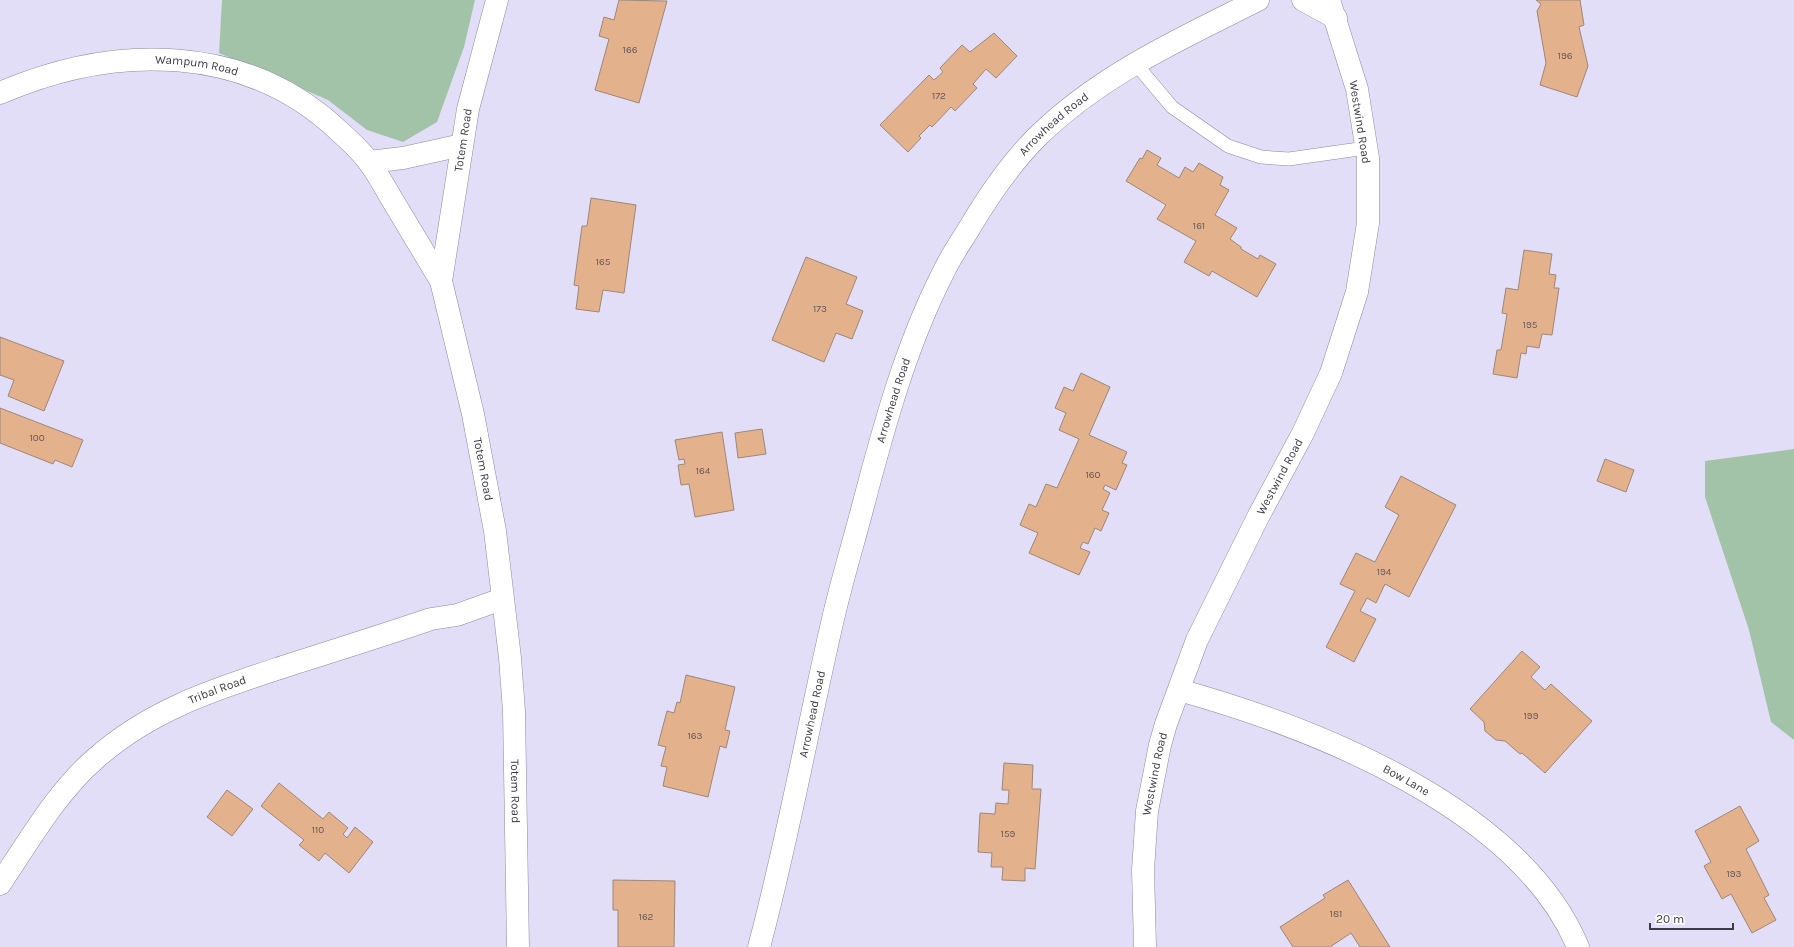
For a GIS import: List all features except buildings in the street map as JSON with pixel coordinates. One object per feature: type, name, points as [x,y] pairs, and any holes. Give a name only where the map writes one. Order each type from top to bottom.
[{"type":"street","name":"Totem Road","points":[[497,0],[468,109],[441,281],[474,422],[495,531],[510,658],[514,711],[518,947]]},
{"type":"street","name":"Arrowhead Road","points":[[759,947],[772,897],[830,628],[884,427],[900,376],[917,330],[944,270],[989,196],[1013,164],[1036,138],[1062,113],[1090,91],[1135,63],[1258,0]]},
{"type":"street","points":[[1303,0],[1333,9]]},
{"type":"street","name":"Westwind Road","points":[[1145,947],[1143,870],[1147,811],[1160,745],[1197,640],[1258,517],[1303,433],[1331,373],[1356,292],[1366,230],[1368,158],[1356,89],[1333,9]]},
{"type":"street","name":"Wampum Road","points":[[0,93],[19,85],[83,67],[124,60],[182,60],[209,64],[242,73],[281,90],[305,104],[328,121],[369,162],[441,281]]},
{"type":"street","points":[[369,162],[403,158],[462,145]]},
{"type":"street","name":"Tribal Road","points":[[0,884],[39,826],[75,778],[110,746],[142,723],[192,699],[228,685],[431,619],[457,615],[502,599]]},
{"type":"street","name":"Bow Lane","points":[[1179,690],[1209,698],[1322,738],[1371,761],[1433,795],[1486,832],[1534,876],[1557,906],[1570,928],[1578,947]]},
{"type":"lane","points":[[1135,63],[1172,107],[1228,146],[1261,157],[1290,159],[1366,148]]},
{"type":"green space","points":[[222,0],[475,0],[464,47],[437,122],[403,142],[367,130],[328,100],[219,53]]},
{"type":"green space","points":[[1794,449],[1794,740],[1771,722],[1749,630],[1705,497],[1705,461]]}]
